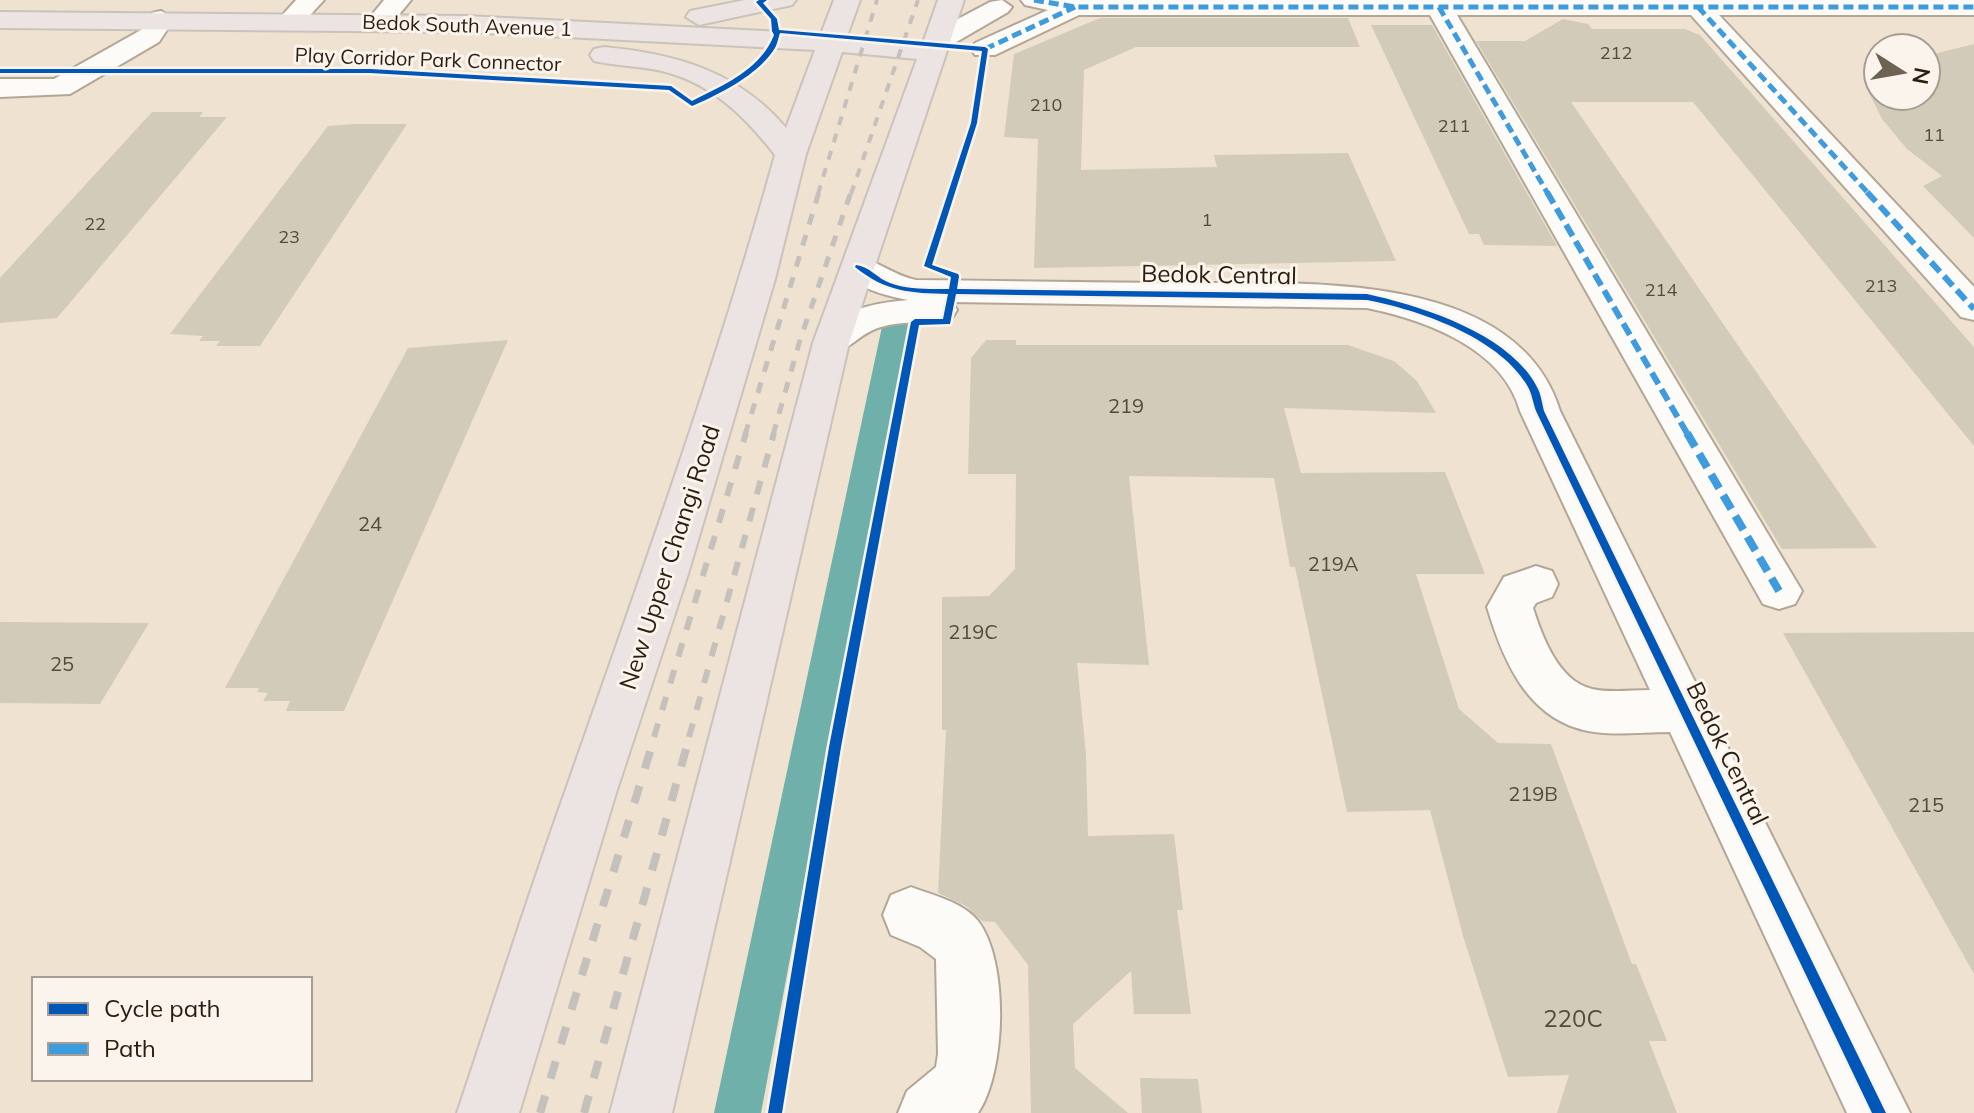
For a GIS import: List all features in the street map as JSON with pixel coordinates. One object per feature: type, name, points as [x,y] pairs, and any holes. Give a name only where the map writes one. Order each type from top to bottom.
[{"type":"main road","points":[[597,29],[740,11],[783,0]]},
{"type":"main road","name":"New Upper Changi Road","points":[[488,1113],[590,793],[666,574],[754,294],[791,154],[847,0]]},
{"type":"main road","points":[[641,1113],[831,343],[951,0]]},
{"type":"main road","name":"Bedok South Avenue 1","points":[[0,20],[379,22],[597,29],[935,47]]},
{"type":"main road","name":"Bedok South Avenue 1","points":[[0,44],[135,43],[526,50],[679,65],[737,93],[766,121],[791,154]]},
{"type":"street","points":[[291,20],[311,0]]},
{"type":"street","points":[[379,22],[398,0]]},
{"type":"street","points":[[1034,0],[1075,7],[1963,5]]},
{"type":"street","points":[[935,47],[999,7]]},
{"type":"street","points":[[985,49],[1075,7]]},
{"type":"street","points":[[1439,7],[1779,591]]},
{"type":"street","points":[[1698,7],[1974,309]]},
{"type":"street","points":[[0,88],[60,88],[159,27],[161,19]]},
{"type":"street","name":"Bedok Central","points":[[859,267],[881,283],[916,291],[1340,295],[1390,301],[1446,320],[1491,347],[1533,390],[1540,411],[1879,1113]]},
{"type":"street","name":"Bedok Central","points":[[831,343],[857,323],[895,312],[1214,301],[1355,303],[1417,315],[1462,336],[1500,365],[1540,411]]},
{"type":"street","points":[[1536,584],[1520,590],[1510,607],[1531,664],[1548,686],[1587,710],[1686,711]]},
{"type":"street","points":[[911,915],[951,932],[963,949],[969,1037],[965,1076],[948,1101],[929,1113]]},
{"type":"water","points":[[883,322],[909,324],[761,1113],[714,1113]]},
{"type":"building","points":[[1100,18],[1348,18],[1360,47],[1136,47],[1084,70],[1081,170],[1217,167],[1214,155],[1348,153],[1396,261],[1034,268],[1038,139],[1004,137],[1014,54]]},
{"type":"building","points":[[1563,19],[1588,24],[1592,29],[1685,29],[1700,35],[1974,347],[1974,446],[1693,102],[1571,102],[1877,548],[1782,549],[1476,41],[1525,41]]},
{"type":"building","points":[[1371,25],[1432,25],[1557,246],[1484,245],[1479,234],[1469,234]]},
{"type":"building","points":[[1974,44],[1974,238],[1923,186],[1942,176],[1907,149],[1878,112],[1942,112],[1942,52]]},
{"type":"building","points":[[152,112],[203,112],[199,117],[227,117],[57,318],[0,323],[0,278]]},
{"type":"building","points":[[407,124],[260,346],[216,346],[220,341],[199,341],[203,336],[170,334],[328,126]]},
{"type":"building","points":[[508,340],[344,711],[286,711],[290,701],[263,701],[268,693],[257,692],[259,688],[225,688],[408,348]]},
{"type":"building","points":[[986,340],[1016,340],[1016,345],[1348,345],[1394,361],[1417,381],[1436,413],[1284,408],[1301,473],[1445,472],[1485,574],[1416,574],[1459,709],[1498,743],[1551,744],[1632,964],[1636,964],[1667,1041],[1649,1041],[1677,1113],[1557,1113],[1569,1075],[1508,1077],[1463,936],[1430,810],[1347,812],[1295,567],[1290,567],[1274,478],[1129,476],[1149,665],[1077,663],[1086,755],[1088,836],[1174,834],[1183,910],[1177,910],[1191,1014],[1134,1014],[1131,971],[1073,1024],[1075,1068],[1128,1113],[1031,1113],[1028,965],[995,922],[982,921],[966,906],[938,893],[946,730],[942,730],[942,597],[989,596],[1015,569],[1016,474],[968,474],[971,358]]},
{"type":"building","points":[[0,622],[149,623],[100,704],[0,703]]},
{"type":"building","points":[[1974,632],[1974,974],[1783,633]]},
{"type":"building","points":[[1140,1078],[1198,1079],[1202,1113],[1142,1113]]},
{"type":"railway","points":[[818,194],[877,0]]},
{"type":"railway","points":[[851,194],[918,0]]},
{"type":"railway","points":[[745,435],[819,192]]},
{"type":"railway","points":[[773,435],[800,340],[851,192]]},
{"type":"railway","points":[[654,737],[746,433]]},
{"type":"railway","points":[[689,737],[774,433]]},
{"type":"railway","points":[[540,1113],[655,735]]},
{"type":"railway","points":[[584,1113],[690,735]]},
{"type":"marked path","points":[[1034,0],[1075,7],[1974,7]]},
{"type":"marked path","points":[[985,49],[1075,7]]},
{"type":"marked path","points":[[1439,7],[1779,591]]},
{"type":"marked path","points":[[1698,7],[1974,309]]},
{"type":"cycle path","name":"Play Corridor Park Connector","points":[[0,71],[370,71],[671,88],[692,104],[742,76],[759,64],[771,50],[777,35],[774,19],[759,2],[764,0]]},
{"type":"cycle path","points":[[775,31],[985,49],[974,123],[928,266],[955,276],[947,322],[915,322],[835,747],[775,1113]]},
{"type":"cycle path","points":[[859,267],[887,285],[916,291],[1367,297],[1416,309],[1444,320],[1497,349],[1518,367],[1533,388],[1540,411],[1879,1113]]}]
